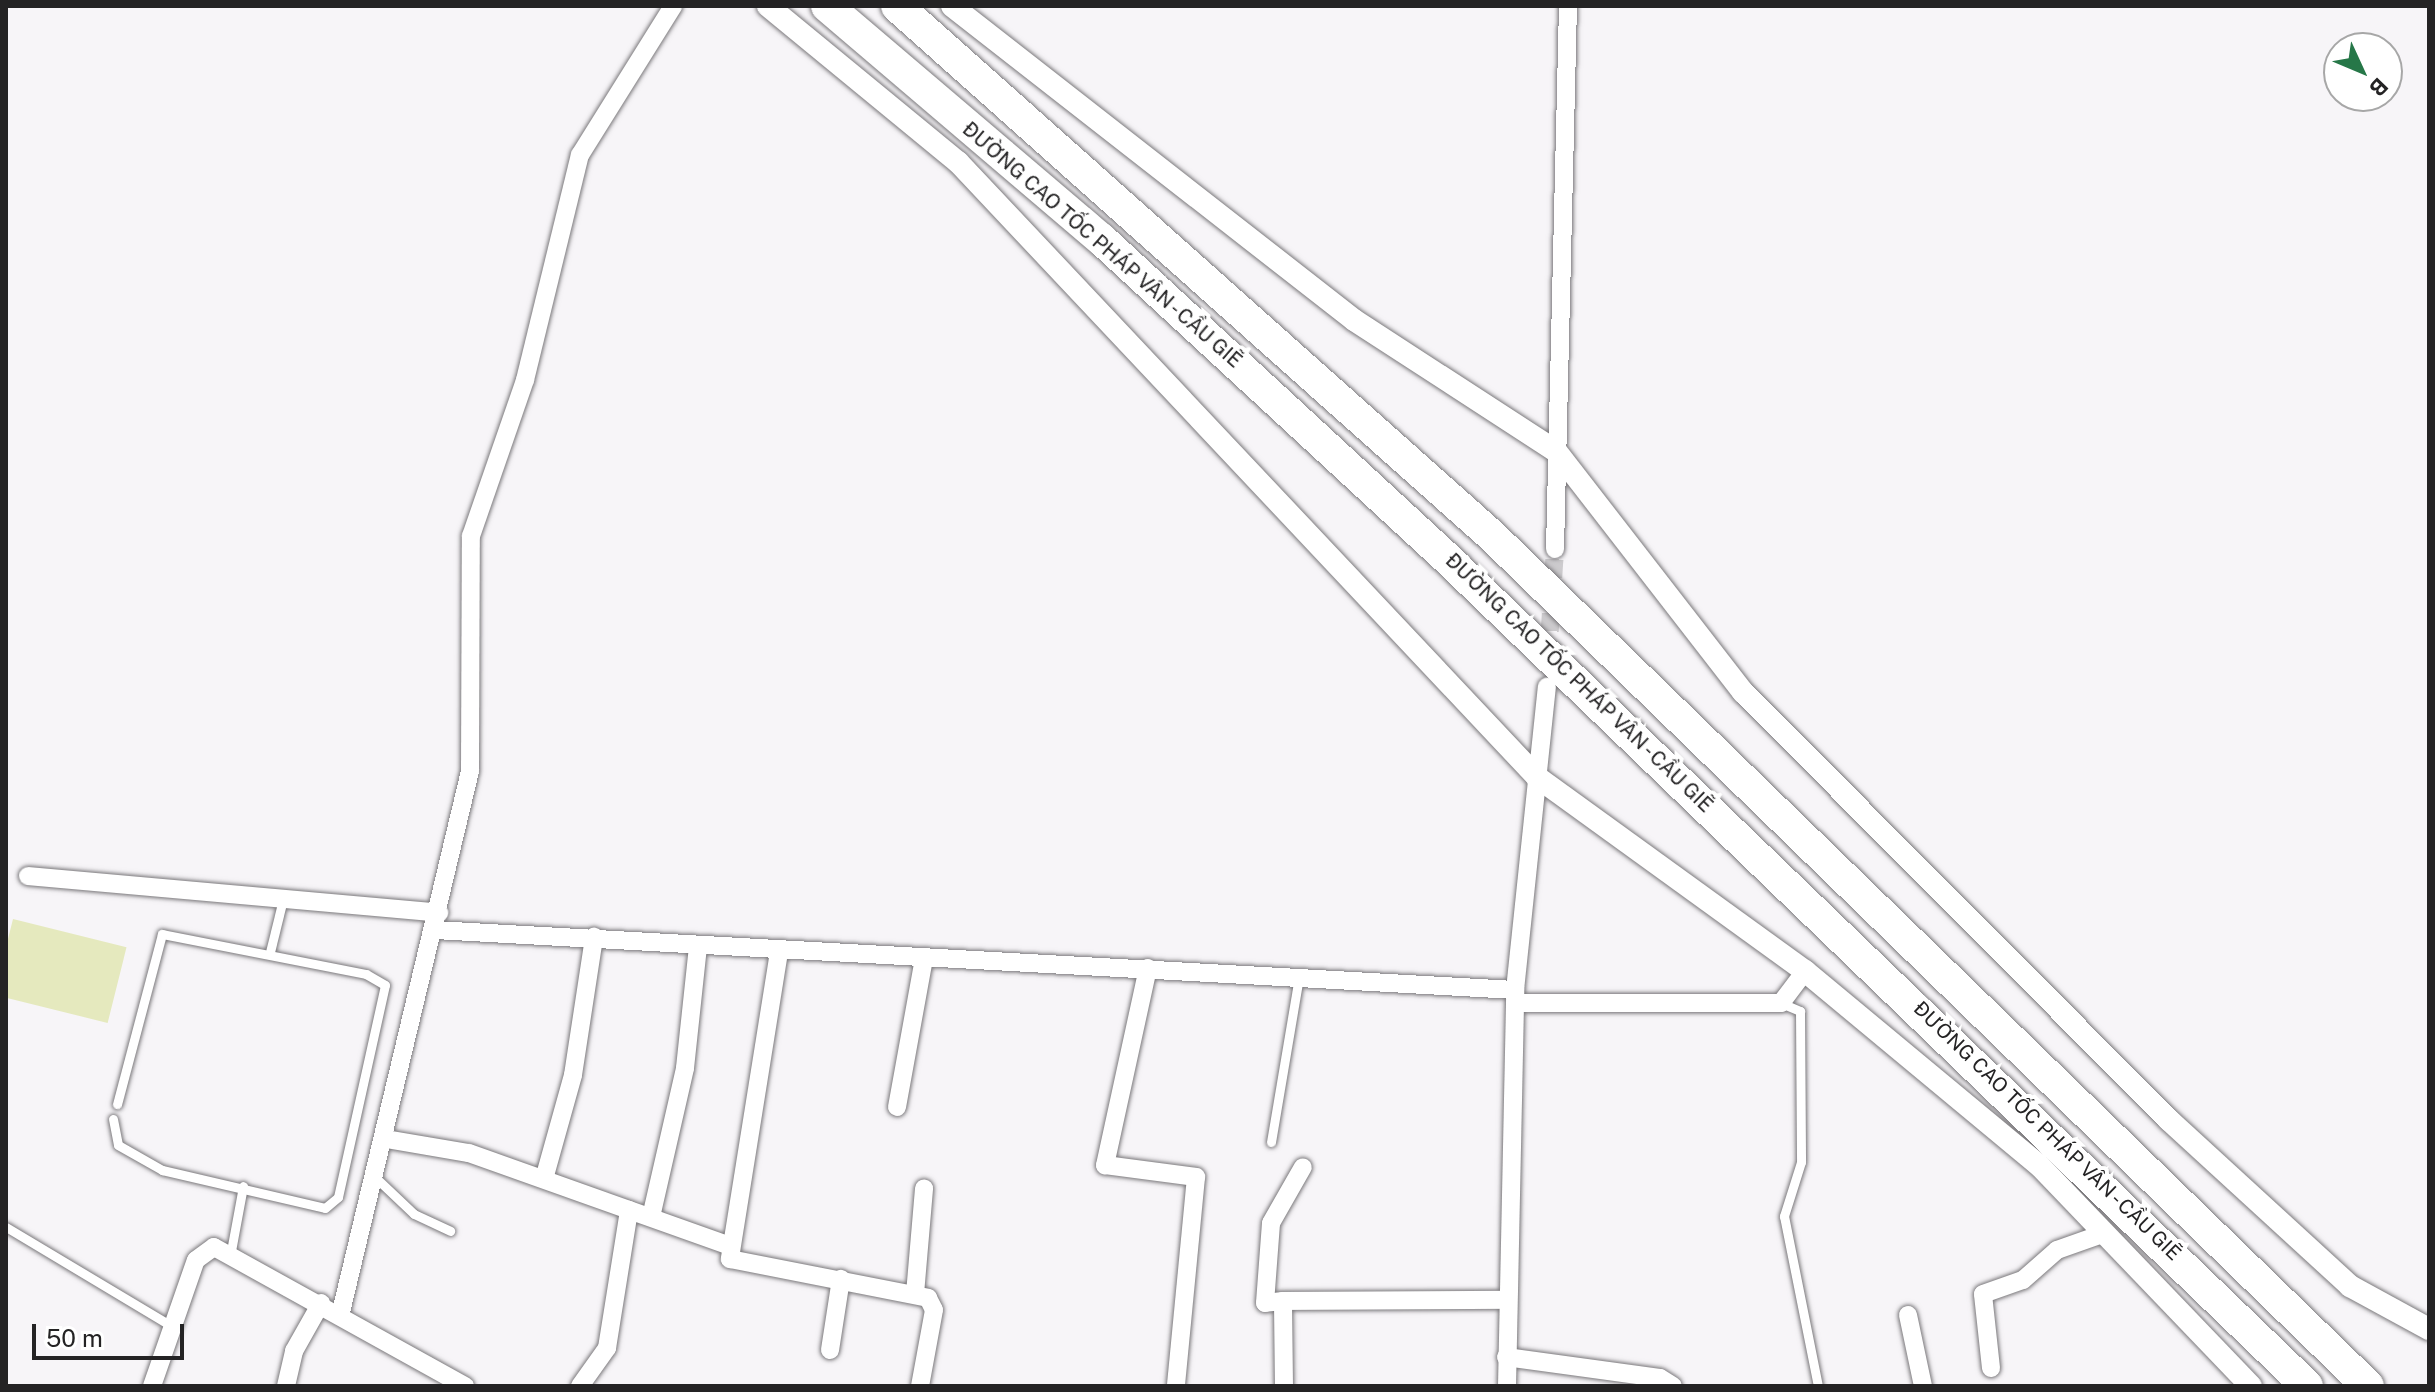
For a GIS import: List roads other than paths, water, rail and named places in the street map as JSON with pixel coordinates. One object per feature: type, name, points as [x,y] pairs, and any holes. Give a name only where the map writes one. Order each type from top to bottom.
[{"type":"highway","name":"ĐƯỜNG CAO TỐC PHÁP VÂN - CẦU GIẼ","points":[[827,6],[1101,239],[1456,567],[2307,1386]]},
{"type":"highway","points":[[897,6],[1491,535],[2368,1386]]},
{"type":"street","points":[[340,1316],[386,1139],[470,771],[471,536],[525,380],[580,155],[673,6]]},
{"type":"street","points":[[768,6],[958,162],[1537,777],[1805,971],[2039,1165],[2251,1386]]},
{"type":"street","points":[[952,6],[1354,320],[1556,451],[1743,692],[2068,1019],[2350,1286],[2429,1329]]},
{"type":"street","points":[[1555,549],[1568,6]]},
{"type":"street","points":[[1507,1386],[1515,997],[1547,687]]},
{"type":"street","points":[[28,876],[283,899],[437,922],[698,946],[1299,977],[1515,997],[1781,1003],[1805,971]]},
{"type":"street","points":[[544,1179],[573,1075],[594,937]]},
{"type":"street","points":[[651,1217],[685,1068],[698,946]]},
{"type":"street","points":[[779,952],[728,1245],[730,1259],[915,1294],[934,1310],[920,1386]]},
{"type":"street","points":[[897,1107],[924,958]]},
{"type":"street","points":[[1148,968],[1105,1165],[1196,1177],[1176,1386]]},
{"type":"street","points":[[386,1139],[469,1153],[728,1245]]},
{"type":"street","points":[[1303,1167],[1271,1223],[1265,1303],[1508,1300]]},
{"type":"street","points":[[915,1294],[924,1188]]},
{"type":"street","points":[[580,1386],[607,1348],[629,1210]]},
{"type":"street","points":[[1991,1368],[1983,1294],[2023,1280],[2057,1250],[2105,1233]]},
{"type":"street","points":[[152,1386],[196,1260],[214,1247],[231,1251],[465,1386]]},
{"type":"street","points":[[830,1350],[841,1279]]},
{"type":"street","points":[[1283,1301],[1284,1386]]},
{"type":"street","points":[[286,1386],[294,1351],[321,1303]]},
{"type":"street","points":[[1908,1315],[1923,1386]]},
{"type":"street","points":[[1506,1357],[1660,1378],[1673,1386]]},
{"type":"lane","points":[[270,952],[283,899]]},
{"type":"lane","points":[[113,1119],[118,1145],[139,1160],[318,1208],[338,1197],[386,992],[366,974],[270,952],[162,934],[117,1104]]},
{"type":"lane","points":[[1271,1142],[1299,977]]},
{"type":"lane","points":[[1781,1003],[1800,1011],[1801,1162],[1784,1216],[1818,1386]]},
{"type":"lane","points":[[376,1178],[414,1214],[450,1231]]},
{"type":"lane","points":[[231,1251],[243,1186]]},
{"type":"lane","points":[[6,1227],[173,1327]]},
{"type":"tunnel","points":[[1548,658],[1555,549]]}]
